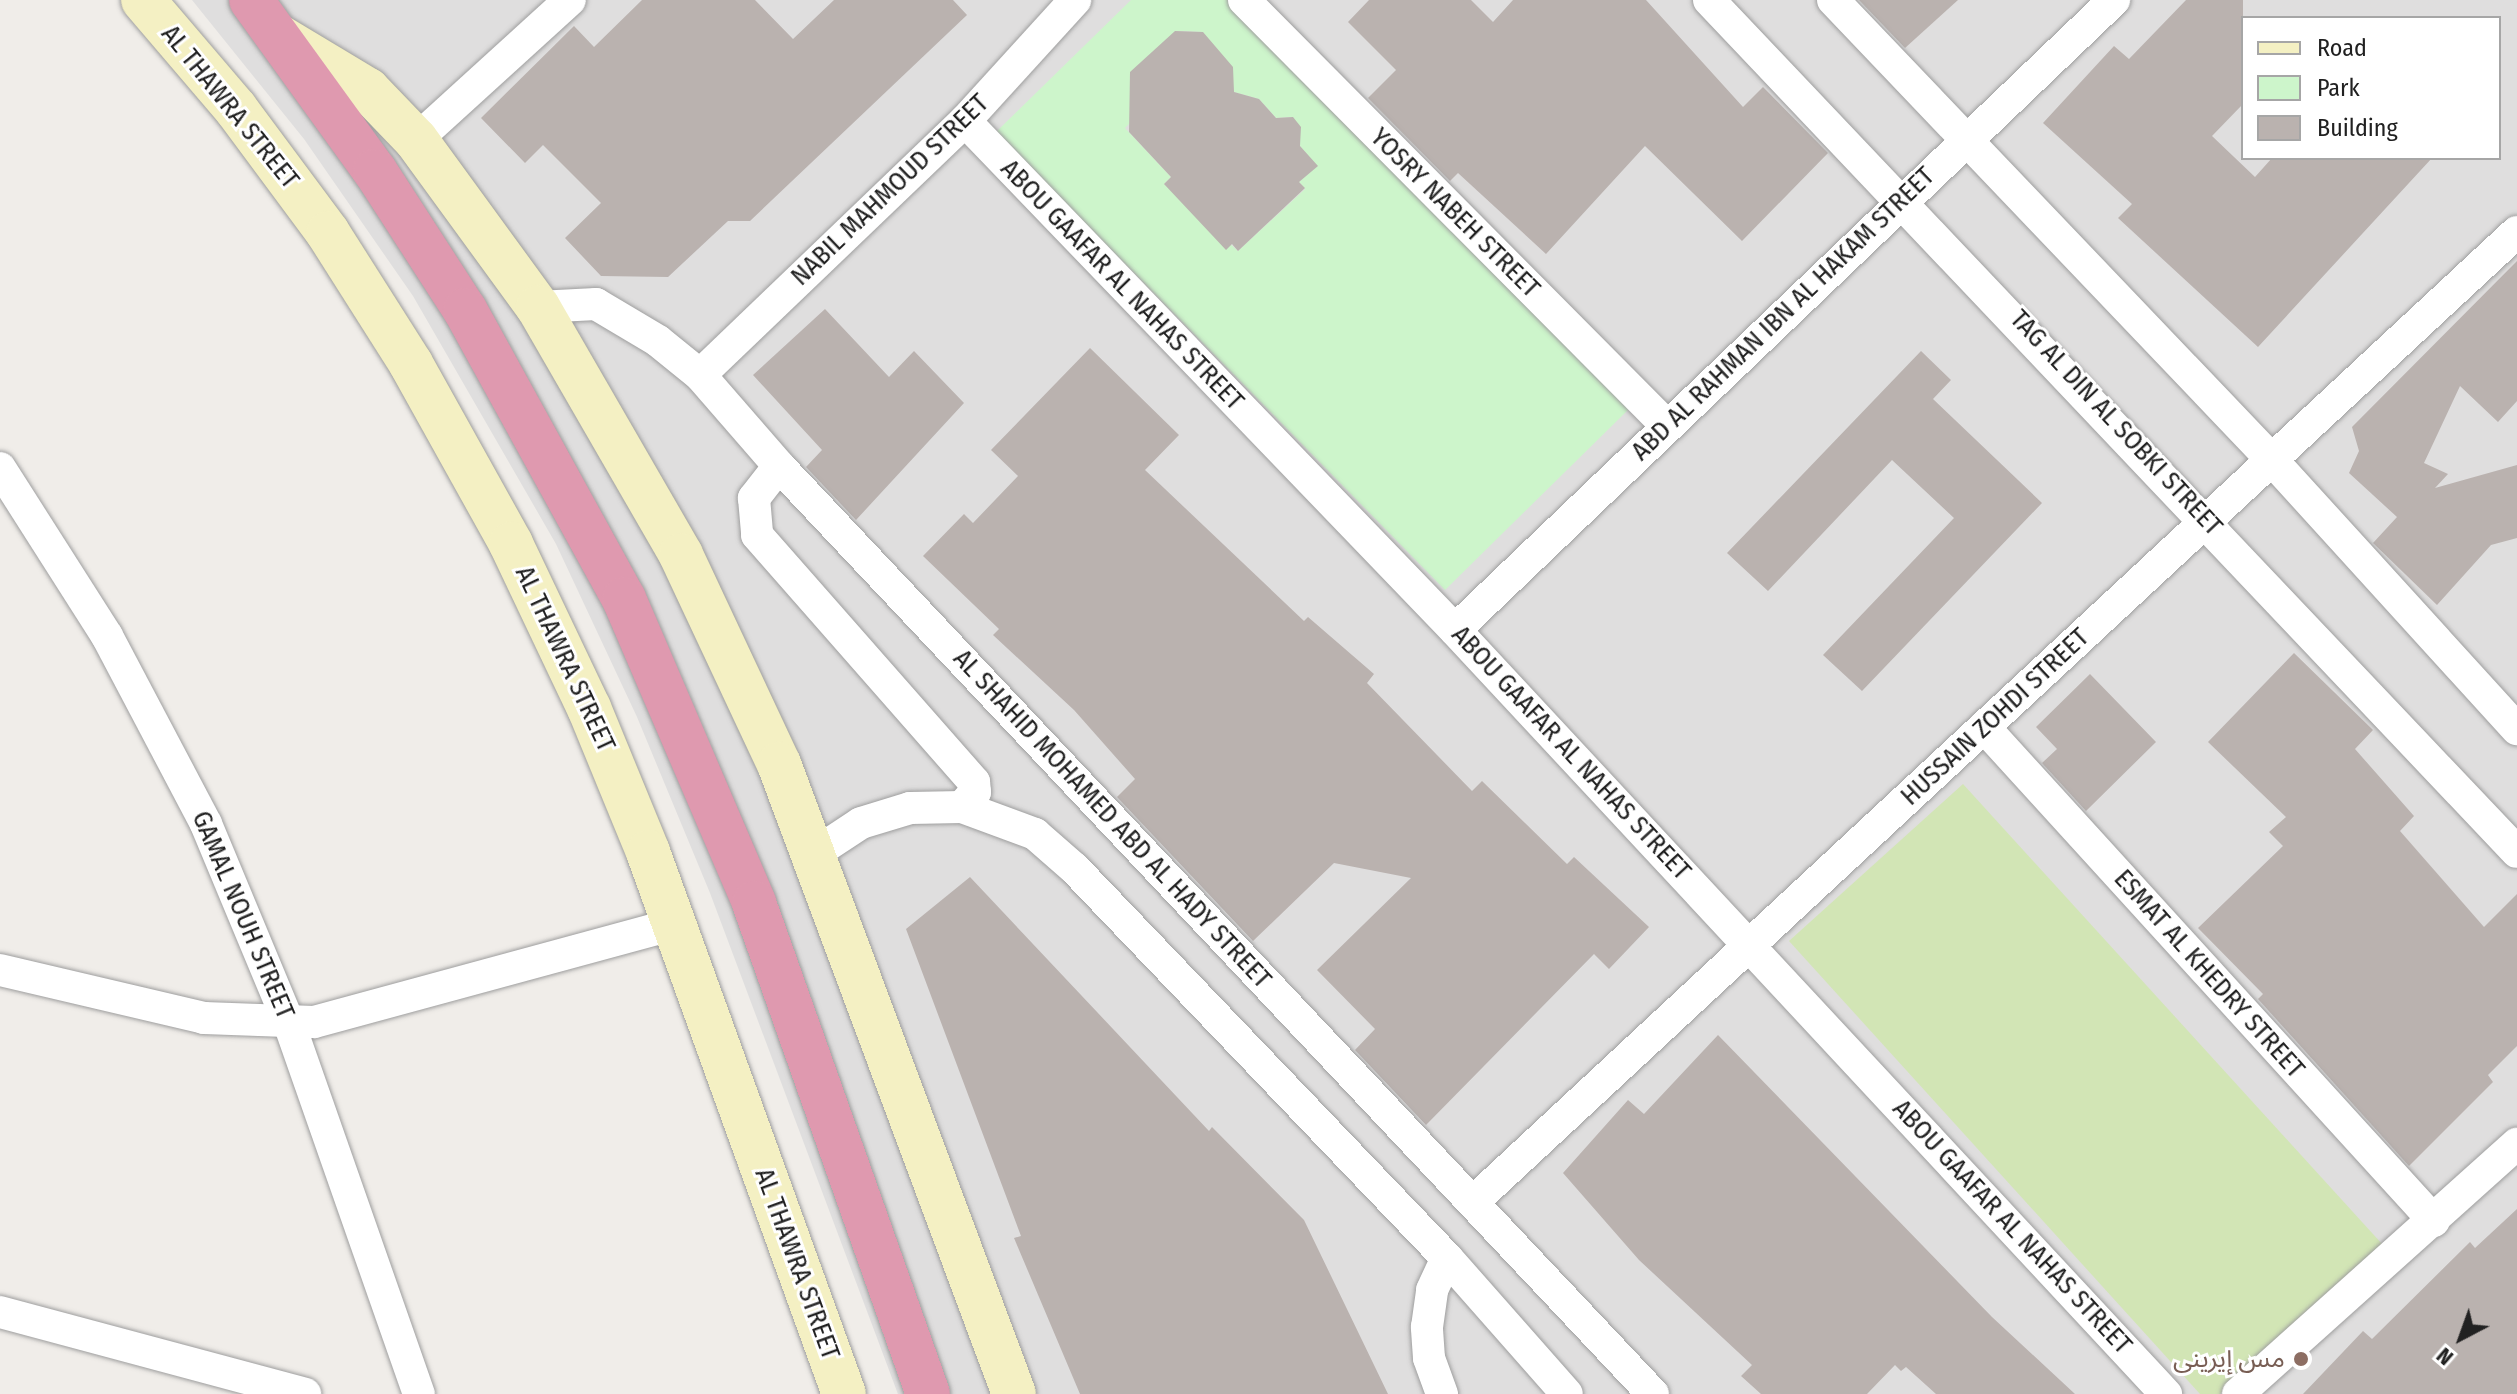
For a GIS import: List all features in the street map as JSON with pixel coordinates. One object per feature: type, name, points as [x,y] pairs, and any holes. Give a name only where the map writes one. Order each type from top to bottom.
[{"type":"highway","points":[[251,0],[280,37],[465,310],[624,599],[754,903],[928,1394]]},
{"type":"street","name":"AL THAWRA STREET","points":[[143,0],[236,109],[328,233],[450,431],[589,708],[674,924],[844,1394]]},
{"type":"street","points":[[416,140],[570,0]]},
{"type":"street","name":"NABIL MAHMOUD STREET","points":[[700,375],[965,121],[1075,0]]},
{"type":"street","name":"YOSRY NABEH STREET","points":[[1244,0],[1666,425]]},
{"type":"street","name":"TAG AL DIN AL SOBKI STREET","points":[[1709,0],[1903,199],[2517,852]]},
{"type":"street","points":[[1833,0],[2272,460],[2517,729]]},
{"type":"street","name":"ABD AL RAHMAN IBN AL HAKAM STREET","points":[[1455,630],[1966,138],[2114,0]]},
{"type":"street","points":[[280,37],[368,90],[416,140],[538,307],[681,555],[748,694],[814,854],[1014,1394]]},
{"type":"street","name":"ABOU GAAFAR AL NAHAS STREET","points":[[965,121],[1455,630],[1751,944],[2166,1394]]},
{"type":"street","name":"HUSSAIN ZOHDI STREET","points":[[1473,1202],[2517,232]]},
{"type":"street","name":"AL SHAHID MOHAMED ABD AL HADY STREET","points":[[538,307],[596,304],[658,341],[700,375],[779,466],[1653,1394]]},
{"type":"street","points":[[779,466],[754,498],[757,535],[974,782],[975,792],[962,807]]},
{"type":"street","name":"GAMAL NOUH STREET","points":[[0,468],[107,636],[175,761],[235,889],[289,1023],[419,1394]]},
{"type":"street","name":"ESMAT AL KHEDRY STREET","points":[[1984,727],[2434,1221]]},
{"type":"street","points":[[814,854],[885,813],[962,807],[1012,822],[1056,850],[1447,1258],[1567,1394]]},
{"type":"street","points":[[0,970],[177,1013],[289,1023],[339,1018],[674,924]]},
{"type":"street","points":[[2238,1394],[2517,1144]]},
{"type":"street","points":[[1442,1394],[1429,1358],[1427,1327],[1432,1290],[1447,1258]]},
{"type":"street","points":[[0,1312],[305,1394]]},
{"type":"shaded area","points":[[192,0],[2517,0],[2517,1394],[898,1394],[710,893],[637,717],[556,544],[413,296],[304,139]]},
{"type":"green space","points":[[1131,0],[1227,0],[1629,409],[1445,590],[996,132]],"holes":[[[1175,31],[1203,32],[1234,92],[1259,99],[1276,118],[1293,117],[1300,146],[1317,166],[1299,182],[1305,189],[1238,251],[1164,184],[1171,177],[1125,128],[1139,114]]]},
{"type":"green space","points":[[1963,784],[2383,1245],[2220,1394],[2200,1394],[1789,941]]},
{"type":"building","points":[[642,0],[755,0],[793,39],[834,0],[953,0],[967,15],[750,221],[728,221],[668,277],[601,276],[565,238],[601,203],[543,145],[525,163],[481,118],[574,26],[594,47]]},
{"type":"building","points":[[1369,0],[1471,0],[1493,22],[1513,0],[1646,0],[1743,107],[1763,87],[1828,153],[1742,241],[1645,146],[1546,254],[1458,173],[1450,181],[1368,98],[1396,70],[1348,22]]},
{"type":"building","points":[[1859,0],[1958,0],[1905,48]]},
{"type":"building","points":[[2186,0],[2243,0],[2241,106],[2212,136],[2255,177],[2270,160],[2430,160],[2258,347],[2118,218],[2132,204],[2043,123],[2114,46],[2129,59]]},
{"type":"building","points":[[1175,31],[1203,32],[1233,67],[1234,92],[1259,99],[1276,118],[1293,117],[1301,127],[1300,146],[1318,166],[1299,182],[1305,188],[1238,251],[1232,244],[1226,250],[1164,184],[1171,177],[1129,132],[1130,72]]},
{"type":"building","points":[[2517,261],[2517,401],[2498,422],[2460,386],[2424,463],[2448,474],[2435,488],[2517,465],[2517,538],[2491,545],[2437,605],[2373,543],[2397,517],[2349,473],[2359,451],[2352,427]]},
{"type":"building","points":[[825,309],[889,377],[914,351],[964,403],[856,520],[806,467],[822,450],[753,375]]},
{"type":"building","points":[[1090,348],[1179,435],[1145,470],[1304,621],[1308,617],[1374,674],[1367,683],[1472,791],[1482,781],[1567,864],[1574,857],[1649,927],[1609,969],[1594,954],[1426,1125],[1355,1050],[1375,1029],[1317,970],[1411,878],[1334,863],[1253,941],[1117,797],[1135,779],[1074,710],[993,635],[999,629],[923,556],[964,514],[973,523],[1018,476],[991,450]]},
{"type":"building","points":[[1921,351],[1951,380],[1933,399],[2042,503],[1862,691],[1823,655],[1954,518],[1892,460],[1768,591],[1727,553]]},
{"type":"building","points":[[2294,653],[2373,730],[2355,749],[2414,816],[2400,831],[2484,927],[2517,894],[2517,1046],[2488,1075],[2493,1082],[2409,1166],[2258,999],[2263,994],[2198,928],[2283,846],[2269,832],[2286,817],[2208,742]]},
{"type":"building","points":[[2090,674],[2156,742],[2086,811],[2042,763],[2057,749],[2036,727]]},
{"type":"building","points":[[970,877],[1209,1131],[1212,1127],[1304,1220],[1388,1394],[1080,1394],[1014,1238],[1021,1236],[906,929]]},
{"type":"building","points":[[1718,1035],[1992,1317],[2075,1394],[1936,1394],[1906,1367],[1901,1371],[1895,1365],[1867,1394],[1761,1394],[1741,1376],[1752,1365],[1639,1260],[1563,1173],[1628,1100],[1644,1114]]},
{"type":"building","points":[[2517,1209],[2517,1394],[2303,1394],[2363,1331],[2372,1339],[2470,1242],[2475,1248]]},
{"type":"place","name":"مس إيرينى","points":[[2301,1359]]}]
